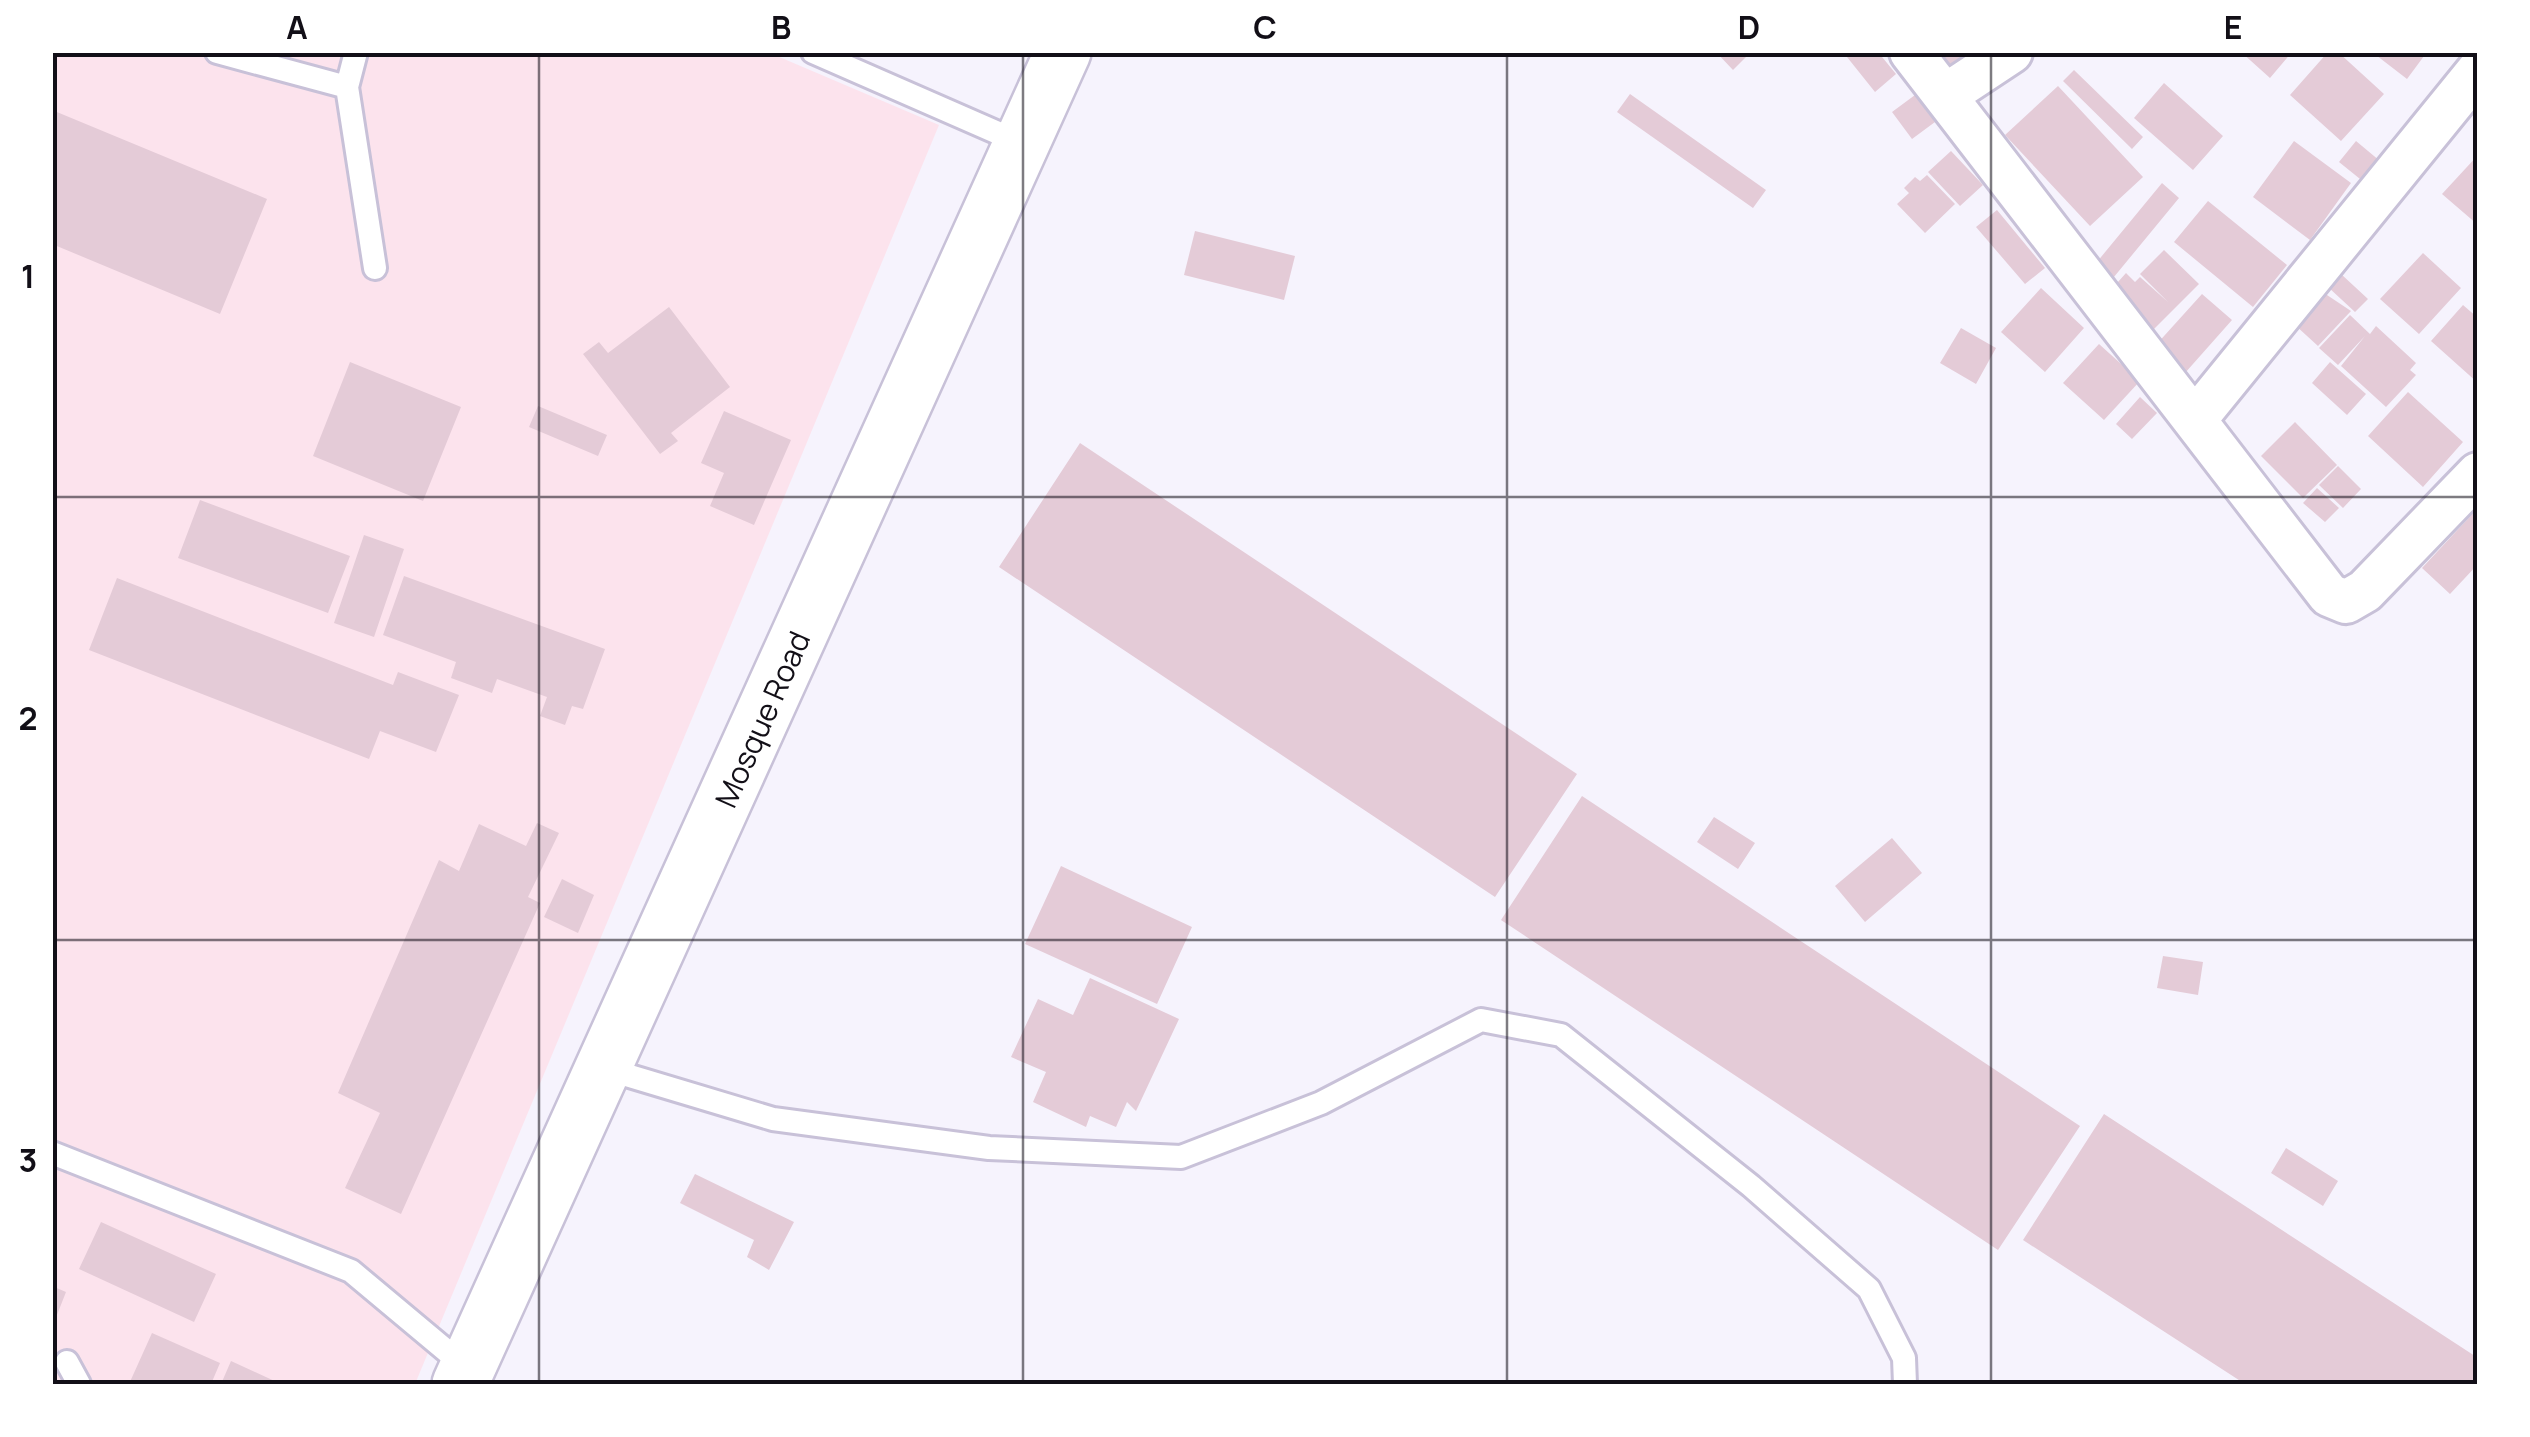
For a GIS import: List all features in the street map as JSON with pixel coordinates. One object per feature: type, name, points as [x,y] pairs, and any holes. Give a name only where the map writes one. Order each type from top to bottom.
[{"type":"street","name":"Mosque Road","points":[[463,1376],[1063,52]]},
{"type":"street","points":[[1911,52],[2330,595],[2346,602],[2366,590],[2478,474]]},
{"type":"street","points":[[1946,95],[2012,52]]},
{"type":"street","points":[[2196,417],[2478,71]]},
{"type":"lane","points":[[217,52],[347,87]]},
{"type":"lane","points":[[356,52],[347,87],[376,268]]},
{"type":"lane","points":[[814,52],[1023,144]]},
{"type":"lane","points":[[603,1068],[773,1119],[988,1148],[1181,1157],[1321,1103],[1481,1020],[1561,1035],[1751,1186],[1869,1290],[1904,1358],[1905,1384]]},
{"type":"lane","points":[[52,1153],[351,1271],[463,1376]]},
{"type":"lane","points":[[67,1362],[79,1384]]},
{"type":"shaded area","points":[[52,53],[770,53],[939,125],[415,1384],[53,1384]]},
{"type":"building","points":[[1716,52],[1751,52],[1733,70]]},
{"type":"building","points":[[1843,52],[1878,52],[1896,74],[1875,92]]},
{"type":"building","points":[[1921,52],[1969,52],[1935,74]]},
{"type":"building","points":[[2241,52],[2292,52],[2270,78]]},
{"type":"building","points":[[2328,52],[2338,52],[2384,94],[2341,141],[2290,95]]},
{"type":"building","points":[[2372,52],[2427,52],[2407,79]]},
{"type":"building","points":[[2074,70],[2143,137],[2132,149],[2063,81]]},
{"type":"building","points":[[2164,83],[2223,136],[2193,170],[2134,118]]},
{"type":"building","points":[[2058,86],[2143,177],[2090,226],[2005,135]]},
{"type":"building","points":[[1630,94],[1766,190],[1753,208],[1617,112]]},
{"type":"building","points":[[1915,95],[1935,122],[1912,139],[1892,112]]},
{"type":"building","points":[[52,110],[267,199],[220,314],[52,244]]},
{"type":"building","points":[[2294,141],[2351,183],[2310,240],[2253,197]]},
{"type":"building","points":[[2356,141],[2386,166],[2370,187],[2339,162]]},
{"type":"building","points":[[1951,151],[1983,185],[1960,206],[1928,172]]},
{"type":"building","points":[[2478,155],[2478,225],[2442,194]]},
{"type":"building","points":[[1927,175],[1955,204],[1925,233],[1897,204],[1909,193],[1904,188],[1915,177],[1920,181]]},
{"type":"building","points":[[2162,183],[2179,198],[2109,283],[2092,268]]},
{"type":"building","points":[[2208,201],[2287,265],[2253,307],[2174,242]]},
{"type":"building","points":[[1997,210],[2045,268],[2025,284],[1976,227]]},
{"type":"building","points":[[1195,231],[1295,256],[1284,300],[1184,275]]},
{"type":"building","points":[[2164,250],[2199,284],[2152,331],[2109,292],[2126,273],[2135,282],[2140,277],[2168,302],[2140,274]]},
{"type":"building","points":[[2423,253],[2461,288],[2419,334],[2380,299]]},
{"type":"building","points":[[2341,274],[2368,299],[2355,312],[2328,287]]},
{"type":"building","points":[[2041,288],[2084,328],[2045,372],[2001,332]]},
{"type":"building","points":[[2324,293],[2351,311],[2318,346],[2295,325]]},
{"type":"building","points":[[2202,294],[2232,320],[2185,373],[2155,346]]},
{"type":"building","points":[[2463,305],[2478,318],[2478,383],[2431,341]]},
{"type":"building","points":[[669,307],[730,387],[671,433],[678,441],[660,454],[583,354],[599,342],[608,353]]},
{"type":"building","points":[[2350,315],[2370,334],[2376,326],[2416,363],[2410,370],[2416,375],[2386,407],[2341,366],[2365,336],[2338,365],[2319,348]]},
{"type":"building","points":[[1961,328],[1996,348],[1976,384],[1940,363]]},
{"type":"building","points":[[2099,344],[2140,381],[2104,420],[2063,383]]},
{"type":"building","points":[[350,362],[461,407],[423,501],[313,456]]},
{"type":"building","points":[[2330,362],[2366,394],[2347,415],[2312,383]]},
{"type":"building","points":[[2408,392],[2463,442],[2423,487],[2368,436]]},
{"type":"building","points":[[2140,397],[2157,413],[2132,439],[2116,424]]},
{"type":"building","points":[[538,406],[607,435],[598,456],[529,427]]},
{"type":"building","points":[[724,411],[791,440],[754,525],[710,506],[724,473],[701,463]]},
{"type":"building","points":[[2295,422],[2337,465],[2303,498],[2261,456]]},
{"type":"building","points":[[1080,443],[1577,774],[1495,897],[999,567]]},
{"type":"building","points":[[2338,466],[2361,489],[2343,508],[2319,485]]},
{"type":"building","points":[[2317,488],[2339,508],[2325,522],[2303,503]]},
{"type":"building","points":[[200,500],[350,556],[328,613],[178,558]]},
{"type":"building","points":[[2478,508],[2478,564],[2450,594],[2422,568]]},
{"type":"building","points":[[364,535],[404,549],[374,637],[334,623]]},
{"type":"building","points":[[404,576],[605,649],[583,709],[572,706],[565,725],[540,716],[547,697],[497,679],[492,693],[451,678],[456,662],[383,635]]},
{"type":"building","points":[[117,578],[393,685],[398,672],[459,695],[436,752],[380,731],[369,759],[89,650]]},
{"type":"building","points":[[1582,796],[2080,1126],[1998,1250],[1501,920]]},
{"type":"building","points":[[1714,817],[1755,843],[1738,869],[1697,842]]},
{"type":"building","points":[[537,823],[559,833],[528,897],[540,903],[401,1214],[345,1188],[380,1113],[338,1093],[439,860],[459,871],[479,824],[526,846]]},
{"type":"building","points":[[1892,838],[1922,873],[1865,922],[1835,886]]},
{"type":"building","points":[[1061,866],[1192,927],[1157,1004],[1025,944]]},
{"type":"building","points":[[562,879],[594,895],[578,933],[544,917]]},
{"type":"building","points":[[2163,956],[2203,962],[2198,995],[2157,988]]},
{"type":"building","points":[[1090,978],[1179,1019],[1136,1111],[1127,1102],[1116,1127],[1090,1116],[1086,1127],[1033,1102],[1046,1072],[1011,1057],[1038,999],[1073,1015]]},
{"type":"building","points":[[2104,1114],[2478,1358],[2478,1384],[2245,1384],[2023,1240]]},
{"type":"building","points":[[2286,1148],[2338,1181],[2323,1206],[2271,1173]]},
{"type":"building","points":[[695,1174],[794,1222],[769,1270],[747,1257],[754,1240],[680,1203]]},
{"type":"building","points":[[101,1222],[216,1274],[194,1322],[79,1269]]},
{"type":"building","points":[[52,1286],[66,1292],[53,1325],[52,1325]]},
{"type":"building","points":[[152,1333],[220,1363],[211,1384],[129,1384]]},
{"type":"building","points":[[231,1361],[281,1384],[221,1384]]}]
